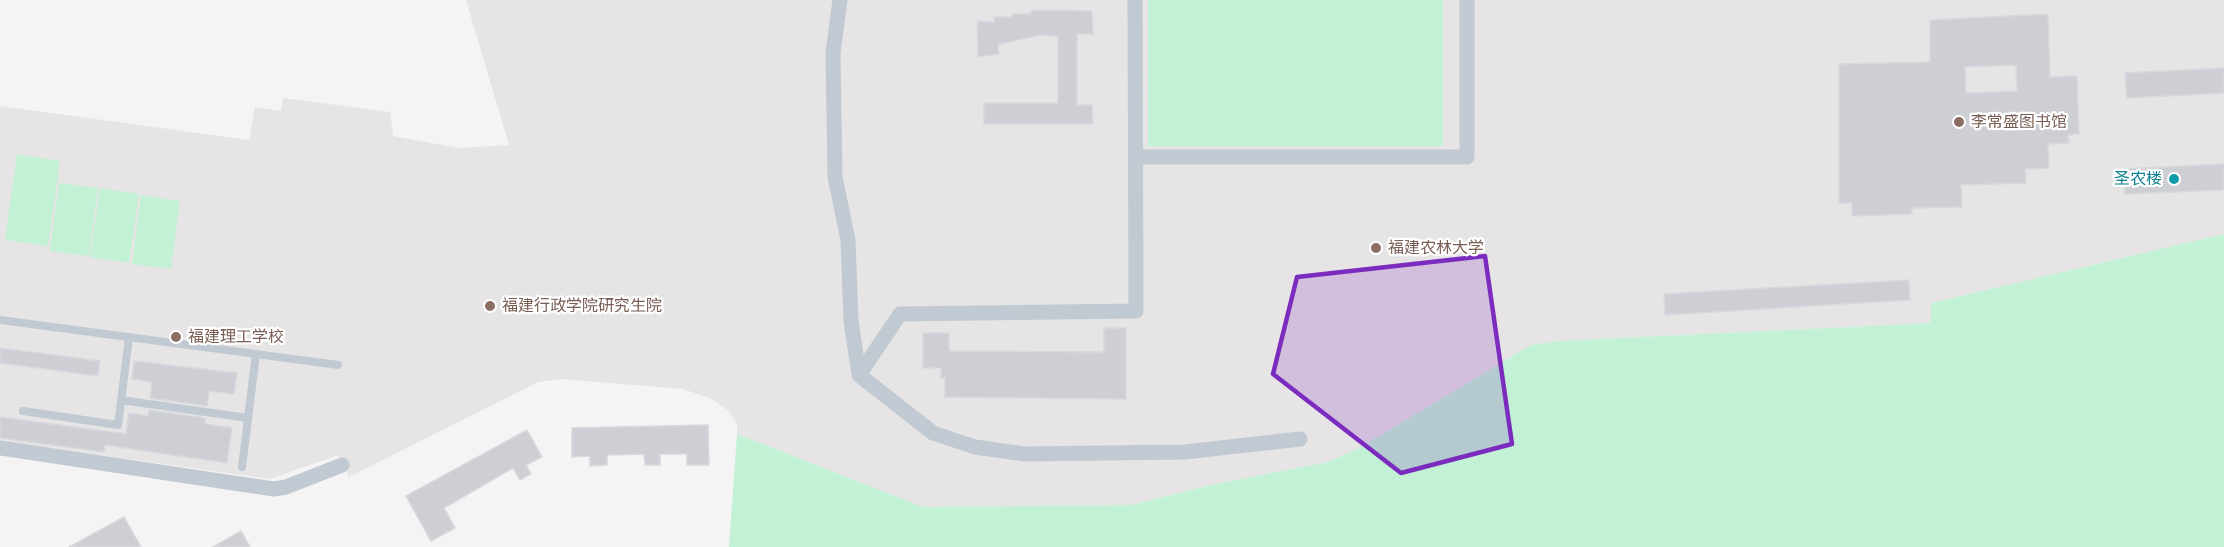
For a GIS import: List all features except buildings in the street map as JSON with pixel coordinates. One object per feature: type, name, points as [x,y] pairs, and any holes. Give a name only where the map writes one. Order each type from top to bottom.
[{"type":"street","points":[[840,0],[833,53],[835,177],[848,240],[851,321],[859,375],[933,433],[975,447],[1024,454],[1185,452],[1300,439]]},
{"type":"street","points":[[859,375],[900,314],[1136,311],[1135,0]]},
{"type":"street","points":[[1137,157],[1467,158],[1467,0]]},
{"type":"street","points":[[0,448],[274,489],[286,487],[342,465]]},
{"type":"lane","points":[[0,320],[338,365]]},
{"type":"lane","points":[[23,411],[118,425],[129,338]]},
{"type":"lane","points":[[242,467],[256,354]]},
{"type":"lane","points":[[121,400],[248,418]]},
{"type":"highlighted area","points":[[1485,256],[1512,444],[1401,473],[1273,374],[1297,277]]},
{"type":"shaded area","name":"福建农林大学","points":[[466,0],[2224,0],[2224,234],[1931,303],[1932,323],[1558,341],[1531,345],[1359,448],[1328,462],[1215,484],[1131,505],[923,507],[737,434],[737,424],[728,410],[712,399],[683,389],[562,379],[538,382],[349,477],[338,455],[270,479],[0,441],[0,106],[249,140],[255,107],[281,111],[283,98],[390,112],[393,136],[459,148],[509,145]]},
{"type":"green space","points":[[1148,0],[1443,0],[1443,146],[1148,146]]},
{"type":"green space","points":[[17,154],[60,161],[48,246],[5,240]]},
{"type":"green space","points":[[59,183],[98,188],[89,256],[50,251]]},
{"type":"green space","points":[[100,188],[139,194],[129,263],[90,257]]},
{"type":"green space","points":[[141,195],[180,201],[171,269],[132,264]]},
{"type":"green space","points":[[2224,234],[2224,547],[729,547],[737,434],[923,507],[1131,505],[1215,484],[1328,462],[1359,448],[1531,345],[1558,341],[1931,323],[1931,303]]},
{"type":"place","name":"李常盛图书馆","points":[[1959,122]]},
{"type":"place","name":"圣农楼","points":[[2174,179]]},
{"type":"place","name":"福建农林大学","points":[[1376,248]]},
{"type":"place","name":"福建行政学院研究生院","points":[[490,306]]},
{"type":"place","name":"福建理工学校","points":[[176,337]]}]
